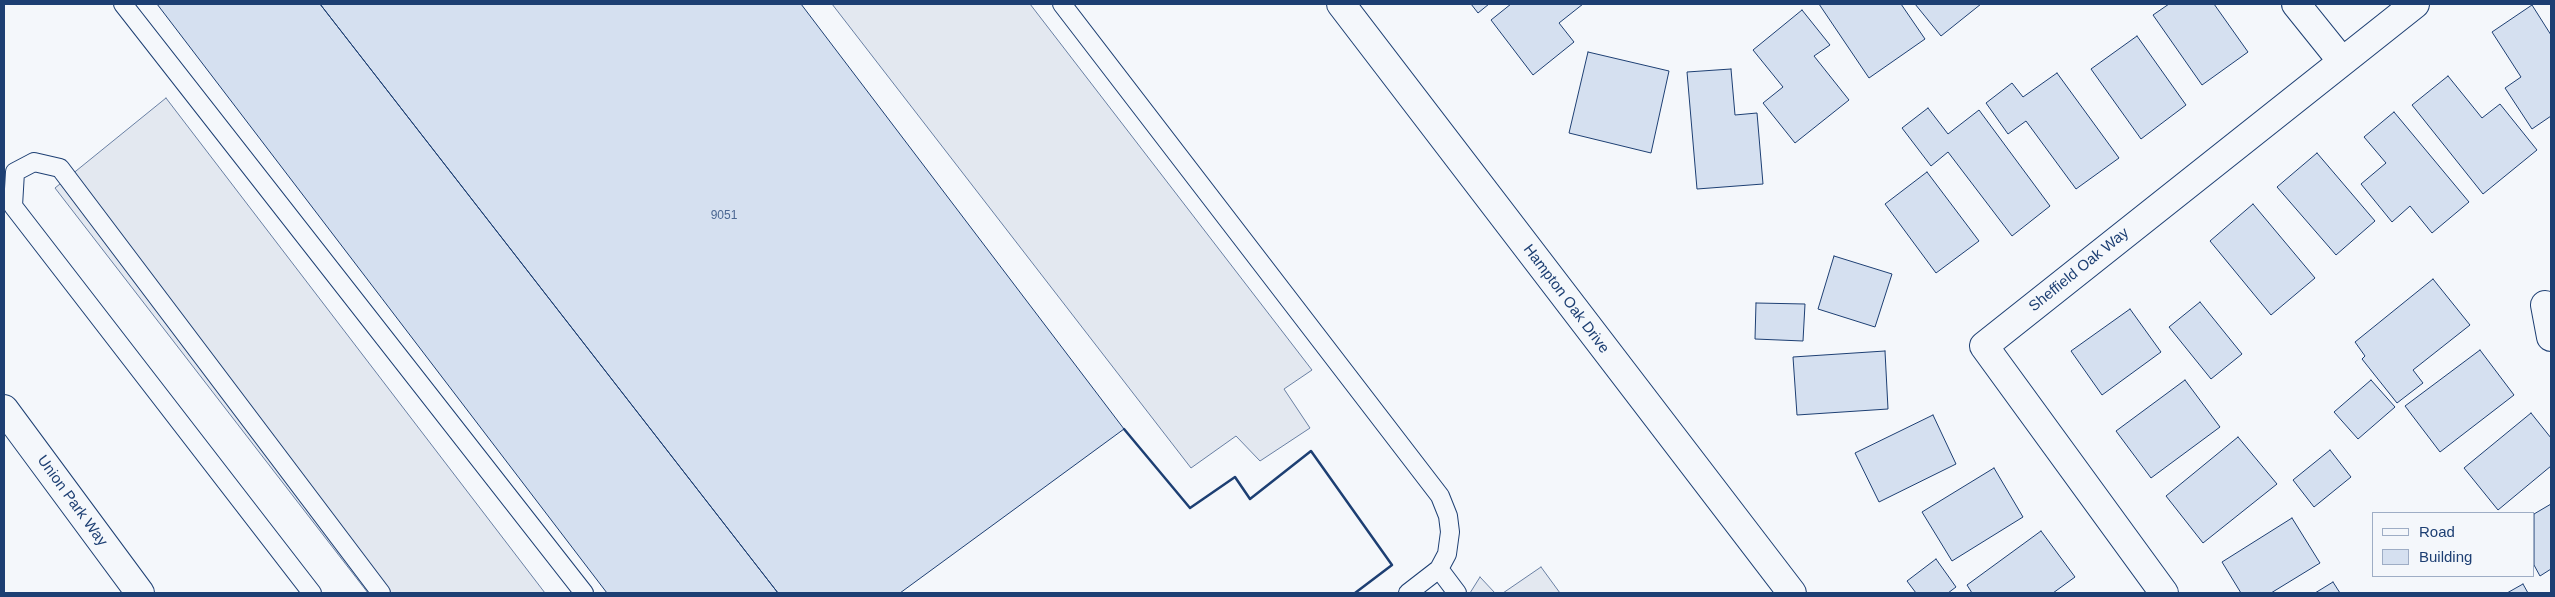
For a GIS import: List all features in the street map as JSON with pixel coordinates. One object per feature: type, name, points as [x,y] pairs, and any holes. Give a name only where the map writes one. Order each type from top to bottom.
[{"type":"street","name":"Hampton Oak Drive","points":[[1340,4],[1792,593]]},
{"type":"street","points":[[2296,4],[2341,60]]},
{"type":"street","name":"Sheffield Oak Way","points":[[2164,593],[1984,346],[2341,60],[2415,4]]},
{"type":"street","points":[[2545,305],[2551,337]]},
{"type":"street","name":"Union Park Way","points":[[4,409],[140,593]]},
{"type":"lane","points":[[123,4],[584,593]]},
{"type":"lane","points":[[1062,4],[1440,496],[1448,516],[1450,532],[1447,554],[1439,569],[1408,593]]},
{"type":"lane","points":[[312,593],[13,206],[15,172],[34,162],[60,168],[381,593]]},
{"type":"lane","points":[[1439,569],[1458,593]]},
{"type":"shaded area","points":[[832,4],[1030,4],[1312,370],[1284,389],[1310,428],[1260,461],[1236,436],[1191,468]]},
{"type":"shaded area","points":[[166,98],[545,593],[368,593],[55,188]]},
{"type":"shaded area","points":[[1541,567],[1560,593],[1503,593]]},
{"type":"shaded area","points":[[1480,577],[1495,593],[1470,593]]},
{"type":"building","points":[[157,4],[320,4],[778,593],[607,593]]},
{"type":"building","points":[[320,4],[801,4],[1124,429],[900,593],[778,593]]},
{"type":"building","points":[[1471,4],[1489,4],[1478,13]]},
{"type":"building","points":[[1511,4],[1583,4],[1559,23],[1574,42],[1533,75],[1491,20]]},
{"type":"building","points":[[1819,4],[1901,4],[1925,39],[1869,78]]},
{"type":"building","points":[[1915,4],[1981,4],[1941,36]]},
{"type":"building","points":[[2169,4],[2214,4],[2248,52],[2202,85],[2153,15]]},
{"type":"building","points":[[2532,5],[2551,35],[2551,116],[2532,129],[2505,88],[2521,77],[2492,32]]},
{"type":"building","points":[[1802,10],[1830,45],[1814,56],[1849,100],[1795,143],[1763,103],[1783,87],[1753,50]]},
{"type":"building","points":[[2137,36],[2186,105],[2141,139],[2091,69]]},
{"type":"building","points":[[1588,52],[1669,71],[1651,153],[1569,133]]},
{"type":"building","points":[[1731,69],[1735,115],[1757,113],[1763,184],[1697,189],[1687,72]]},
{"type":"building","points":[[2057,73],[2119,158],[2076,189],[2026,121],[2008,134],[1986,103],[2012,83],[2023,97]]},
{"type":"building","points":[[2448,76],[2482,118],[2500,104],[2537,150],[2483,194],[2412,105]]},
{"type":"building","points":[[1928,108],[1948,134],[1979,110],[2050,206],[2012,236],[1948,152],[1931,166],[1902,128]]},
{"type":"building","points":[[2394,112],[2469,202],[2432,233],[2410,206],[2392,222],[2361,184],[2386,163],[2364,137]]},
{"type":"building","points":[[2317,153],[2375,221],[2336,255],[2277,187]]},
{"type":"building","points":[[1927,172],[1979,241],[1936,273],[1885,204]]},
{"type":"building","points":[[2253,204],[2315,278],[2271,315],[2210,241]]},
{"type":"building","points":[[1834,256],[1892,274],[1875,327],[1818,309]]},
{"type":"building","points":[[2433,279],[2470,325],[2413,370],[2423,383],[2397,403],[2362,359],[2365,356],[2355,342]]},
{"type":"building","points":[[2200,302],[2242,354],[2211,379],[2169,327]]},
{"type":"building","points":[[1756,303],[1805,304],[1803,341],[1755,339]]},
{"type":"building","points":[[2130,309],[2161,352],[2102,395],[2071,351]]},
{"type":"building","points":[[2480,350],[2514,395],[2440,452],[2405,406]]},
{"type":"building","points":[[1885,351],[1888,409],[1797,415],[1793,357]]},
{"type":"building","points":[[2185,380],[2220,427],[2151,478],[2116,431]]},
{"type":"building","points":[[2371,380],[2395,407],[2358,439],[2334,412]]},
{"type":"building","points":[[2531,413],[2551,438],[2551,466],[2498,510],[2464,468]]},
{"type":"building","points":[[1933,415],[1956,464],[1879,502],[1855,453]]},
{"type":"building","points":[[2238,437],[2277,484],[2203,543],[2166,496]]},
{"type":"building","points":[[2330,450],[2351,477],[2314,507],[2293,480]]},
{"type":"building","points":[[1994,468],[2023,517],[1952,561],[1922,512]]},
{"type":"building","points":[[2551,504],[2551,569],[2540,576],[2535,567],[2535,513]]},
{"type":"building","points":[[2292,518],[2320,563],[2271,593],[2241,593],[2222,562]]},
{"type":"building","points":[[2041,531],[2075,577],[2053,593],[1972,593],[1967,585]]},
{"type":"building","points":[[1936,559],[1956,587],[1948,593],[1916,593],[1907,581]]},
{"type":"building","points":[[2333,582],[2340,593],[2315,593]]},
{"type":"building","points":[[2523,584],[2528,593],[2507,593]]},
{"type":"wall","points":[[1124,429],[1190,508],[1235,477],[1250,499],[1311,451],[1392,565],[1355,593]]}]
